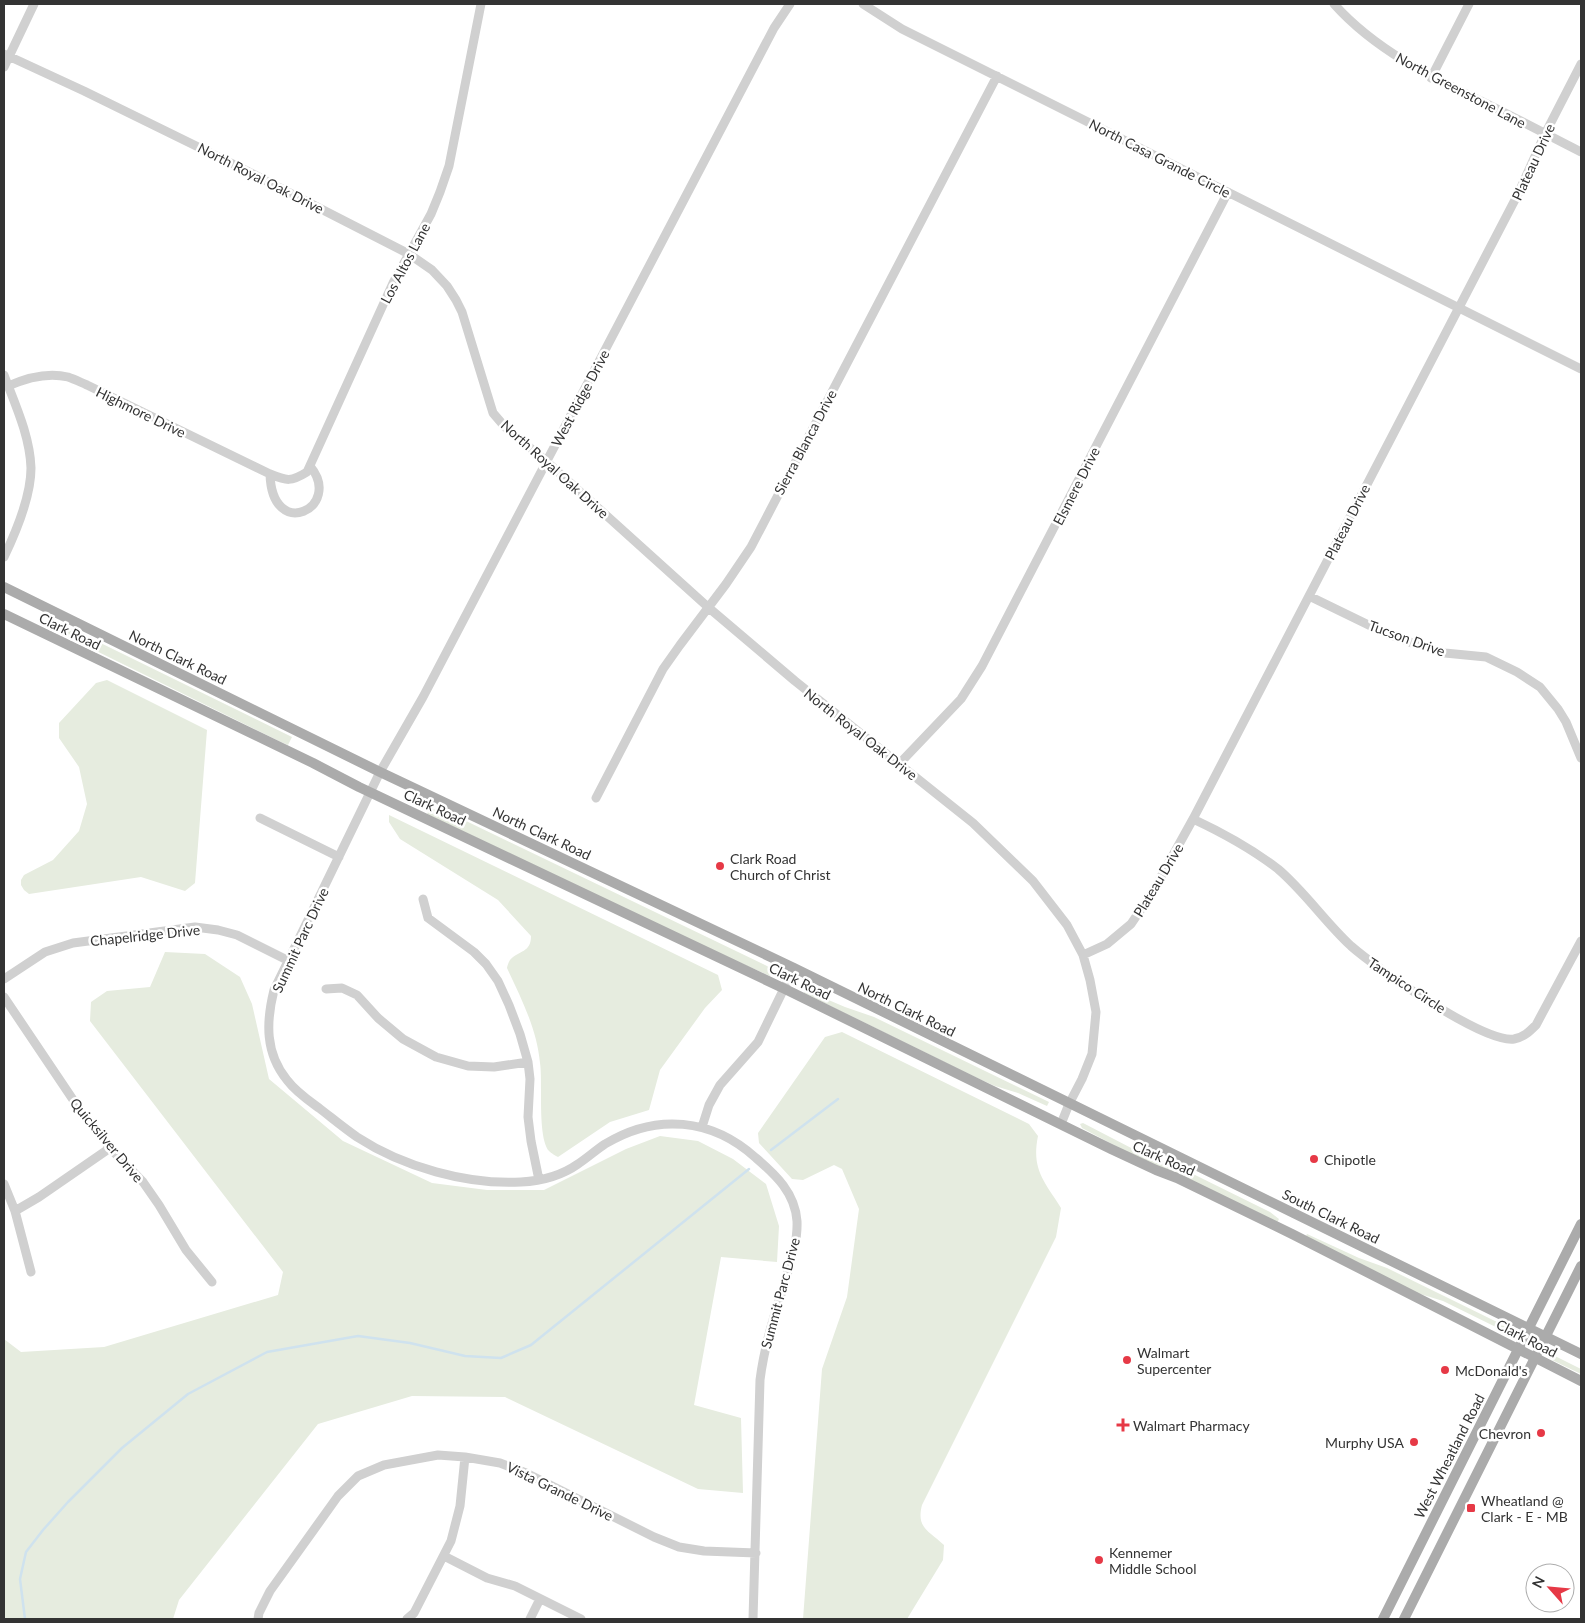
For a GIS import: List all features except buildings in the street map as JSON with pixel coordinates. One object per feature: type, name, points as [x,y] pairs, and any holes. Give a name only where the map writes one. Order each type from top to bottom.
[{"type":"main road","name":"North Clark Road","points":[[4,587],[380,772],[794,968],[1069,1104]]},
{"type":"main road","name":"Clark Road","points":[[4,614],[370,792],[785,989],[1292,1234],[1581,1381]]},
{"type":"main road","name":"South Clark Road","points":[[1069,1104],[1301,1218],[1530,1327],[1581,1354]]},
{"type":"main road","points":[[1292,1234],[1301,1218]]},
{"type":"main road","name":"West Wheatland Road","points":[[1383,1619],[1581,1224]]},
{"type":"main road","points":[[1404,1619],[1581,1266]]},
{"type":"main road","points":[[1434,1517],[1451,1526]]},
{"type":"street","points":[[4,67],[6,55],[34,4]]},
{"type":"street","name":"Los Altos Lane","points":[[310,466],[382,307],[431,214],[449,166],[481,4]]},
{"type":"street","name":"West Ridge Drive","points":[[370,792],[423,697],[774,28],[790,4]]},
{"type":"street","name":"North Casa Grande Circle","points":[[862,4],[902,29],[1581,369]]},
{"type":"street","name":"North Greenstone Lane","points":[[1334,4],[1344,16],[1370,38],[1431,78],[1581,152]]},
{"type":"street","points":[[1431,78],[1469,4]]},
{"type":"street","name":"North Royal Oak Drive","points":[[6,55],[241,168],[409,254],[432,270],[447,286],[462,312],[493,413],[505,428],[546,461],[709,608],[795,681],[973,823],[1033,881],[1067,925],[1083,955],[1096,1012],[1092,1054],[1061,1124]]},
{"type":"street","name":"Plateau Drive","points":[[1083,955],[1106,944],[1131,924],[1152,893],[1193,819],[1518,194],[1545,134],[1581,64]]},
{"type":"street","name":"Sierra Blanca Drive","points":[[596,798],[664,669],[751,547],[997,76]]},
{"type":"street","name":"Elsmere Drive","points":[[899,764],[960,699],[982,666],[1228,192]]},
{"type":"street","points":[[4,375],[24,427],[31,468],[27,499],[4,557]]},
{"type":"street","name":"Highmore Drive","points":[[8,386],[26,378],[66,377],[270,474]]},
{"type":"street","points":[[310,466],[316,472],[320,490],[314,504],[305,512],[294,513],[277,504],[270,489],[270,474],[284,480],[296,479],[307,472],[310,466]]},
{"type":"street","name":"Tucson Drive","points":[[1309,596],[1383,632],[1415,644],[1445,653],[1486,657],[1517,672],[1540,687],[1558,709],[1566,722],[1581,758]]},
{"type":"street","name":"Summit Parc Drive","points":[[370,792],[274,990],[269,1013],[268,1034],[271,1051],[286,1080],[357,1136],[378,1149],[436,1172],[471,1179],[520,1182],[539,1180],[560,1175],[627,1132],[652,1125],[678,1124],[702,1127],[719,1133],[736,1143],[776,1175],[793,1203],[797,1218],[794,1250],[766,1344],[760,1380],[753,1619]]},
{"type":"street","points":[[260,818],[339,857]]},
{"type":"street","name":"Tampico Circle","points":[[1193,819],[1225,834],[1278,869],[1301,891],[1325,920],[1350,945],[1398,982],[1465,1021],[1498,1037],[1513,1039],[1526,1035],[1536,1025],[1581,941]]},
{"type":"street","points":[[423,899],[428,918],[474,952],[486,964],[498,981],[509,1005],[528,1062],[530,1079],[528,1118],[539,1180]]},
{"type":"street","name":"Chapelridge Drive","points":[[4,979],[45,952],[73,943],[195,928],[218,930],[237,935],[289,961]]},
{"type":"street","points":[[702,1127],[709,1105],[720,1085],[758,1042],[794,968]]},
{"type":"street","points":[[326,989],[342,988],[357,995],[378,1018],[403,1039],[436,1057],[468,1066],[494,1067],[528,1062]]},
{"type":"street","name":"Quicksilver Drive","points":[[4,997],[82,1113],[110,1148],[143,1182],[186,1250],[212,1282]]},
{"type":"street","points":[[15,1211],[39,1198],[110,1148]]},
{"type":"street","points":[[4,1184],[15,1211],[31,1272]]},
{"type":"street","name":"Vista Grande Drive","points":[[258,1619],[259,1613],[270,1592],[338,1496],[358,1476],[384,1465],[429,1456],[465,1457],[500,1463],[526,1473],[654,1537],[679,1547],[756,1553]]},
{"type":"street","points":[[408,1619],[414,1613],[451,1541],[460,1506],[465,1457]]},
{"type":"street","points":[[444,1556],[487,1578],[515,1586],[581,1619]]},
{"type":"street","points":[[530,1619],[540,1599]]},
{"type":"shaded area","points":[[68,627],[292,737],[288,745],[64,635]]},
{"type":"shaded area","points":[[107,680],[207,730],[195,883],[185,891],[141,877],[29,894],[21,885],[24,875],[53,860],[79,831],[87,804],[79,767],[59,738],[59,723],[96,683]]},
{"type":"shaded area","points":[[430,808],[464,820],[767,966],[773,971],[770,976],[711,950],[427,814]]},
{"type":"shaded area","points":[[389,815],[718,975],[722,990],[705,1008],[660,1070],[649,1110],[610,1122],[558,1157],[549,1151],[543,1134],[541,1072],[536,1038],[528,1014],[507,968],[513,957],[529,946],[531,936],[498,900],[400,839],[389,822]]},
{"type":"shaded area","points":[[165,952],[205,954],[240,977],[252,1004],[269,1079],[343,1141],[432,1183],[487,1190],[544,1190],[626,1149],[660,1136],[698,1141],[733,1159],[766,1184],[779,1226],[777,1262],[721,1257],[694,1405],[741,1418],[743,1493],[698,1489],[505,1397],[412,1396],[318,1424],[179,1600],[173,1619],[4,1619],[4,1339],[21,1352],[104,1347],[278,1295],[283,1272],[90,1021],[91,1002],[107,991],[150,987]]},
{"type":"shaded area","points":[[805,990],[874,1017],[1049,1102],[1047,1106],[975,1077],[804,993]]},
{"type":"shaded area","points":[[842,1032],[1029,1124],[1038,1136],[1036,1158],[1041,1175],[1061,1208],[1056,1237],[922,1505],[922,1524],[944,1545],[943,1560],[907,1619],[803,1619],[822,1369],[847,1297],[859,1209],[842,1169],[834,1165],[803,1180],[792,1179],[759,1143],[758,1133],[825,1037]]},
{"type":"shaded area","points":[[1083,1123],[1137,1151],[1189,1172],[1270,1212],[1279,1219],[1277,1223],[1146,1162],[1082,1128],[1080,1124]]},
{"type":"shaded area","points":[[1307,1234],[1359,1258],[1387,1268],[1500,1325],[1509,1327],[1506,1332],[1443,1301],[1417,1293],[1305,1238]]},
{"type":"shaded area","points":[[1553,1355],[1581,1369],[1581,1374],[1552,1360]]},
{"type":"waterway","points":[[771,1150],[838,1099]]},
{"type":"waterway","points":[[25,1619],[20,1579],[26,1552],[68,1502],[122,1448],[188,1394],[267,1352],[358,1336],[410,1343],[465,1356],[501,1358],[531,1345],[749,1169]]},
{"type":"place","name":"Clark Road Church of Christ","points":[[720,866]]},
{"type":"place","name":"Chipotle","points":[[1314,1159]]},
{"type":"place","name":"Walmart Supercenter","points":[[1127,1360]]},
{"type":"place","name":"McDonald's","points":[[1445,1370]]},
{"type":"place","name":"Walmart Pharmacy","points":[[1123,1425]]},
{"type":"place","name":"Chevron","points":[[1541,1433]]},
{"type":"place","name":"Murphy USA","points":[[1414,1442]]},
{"type":"place","name":"Wheatland @ Clark - E - MB","points":[[1471,1508]]},
{"type":"place","name":"Kennemer Middle School","points":[[1099,1560]]}]
